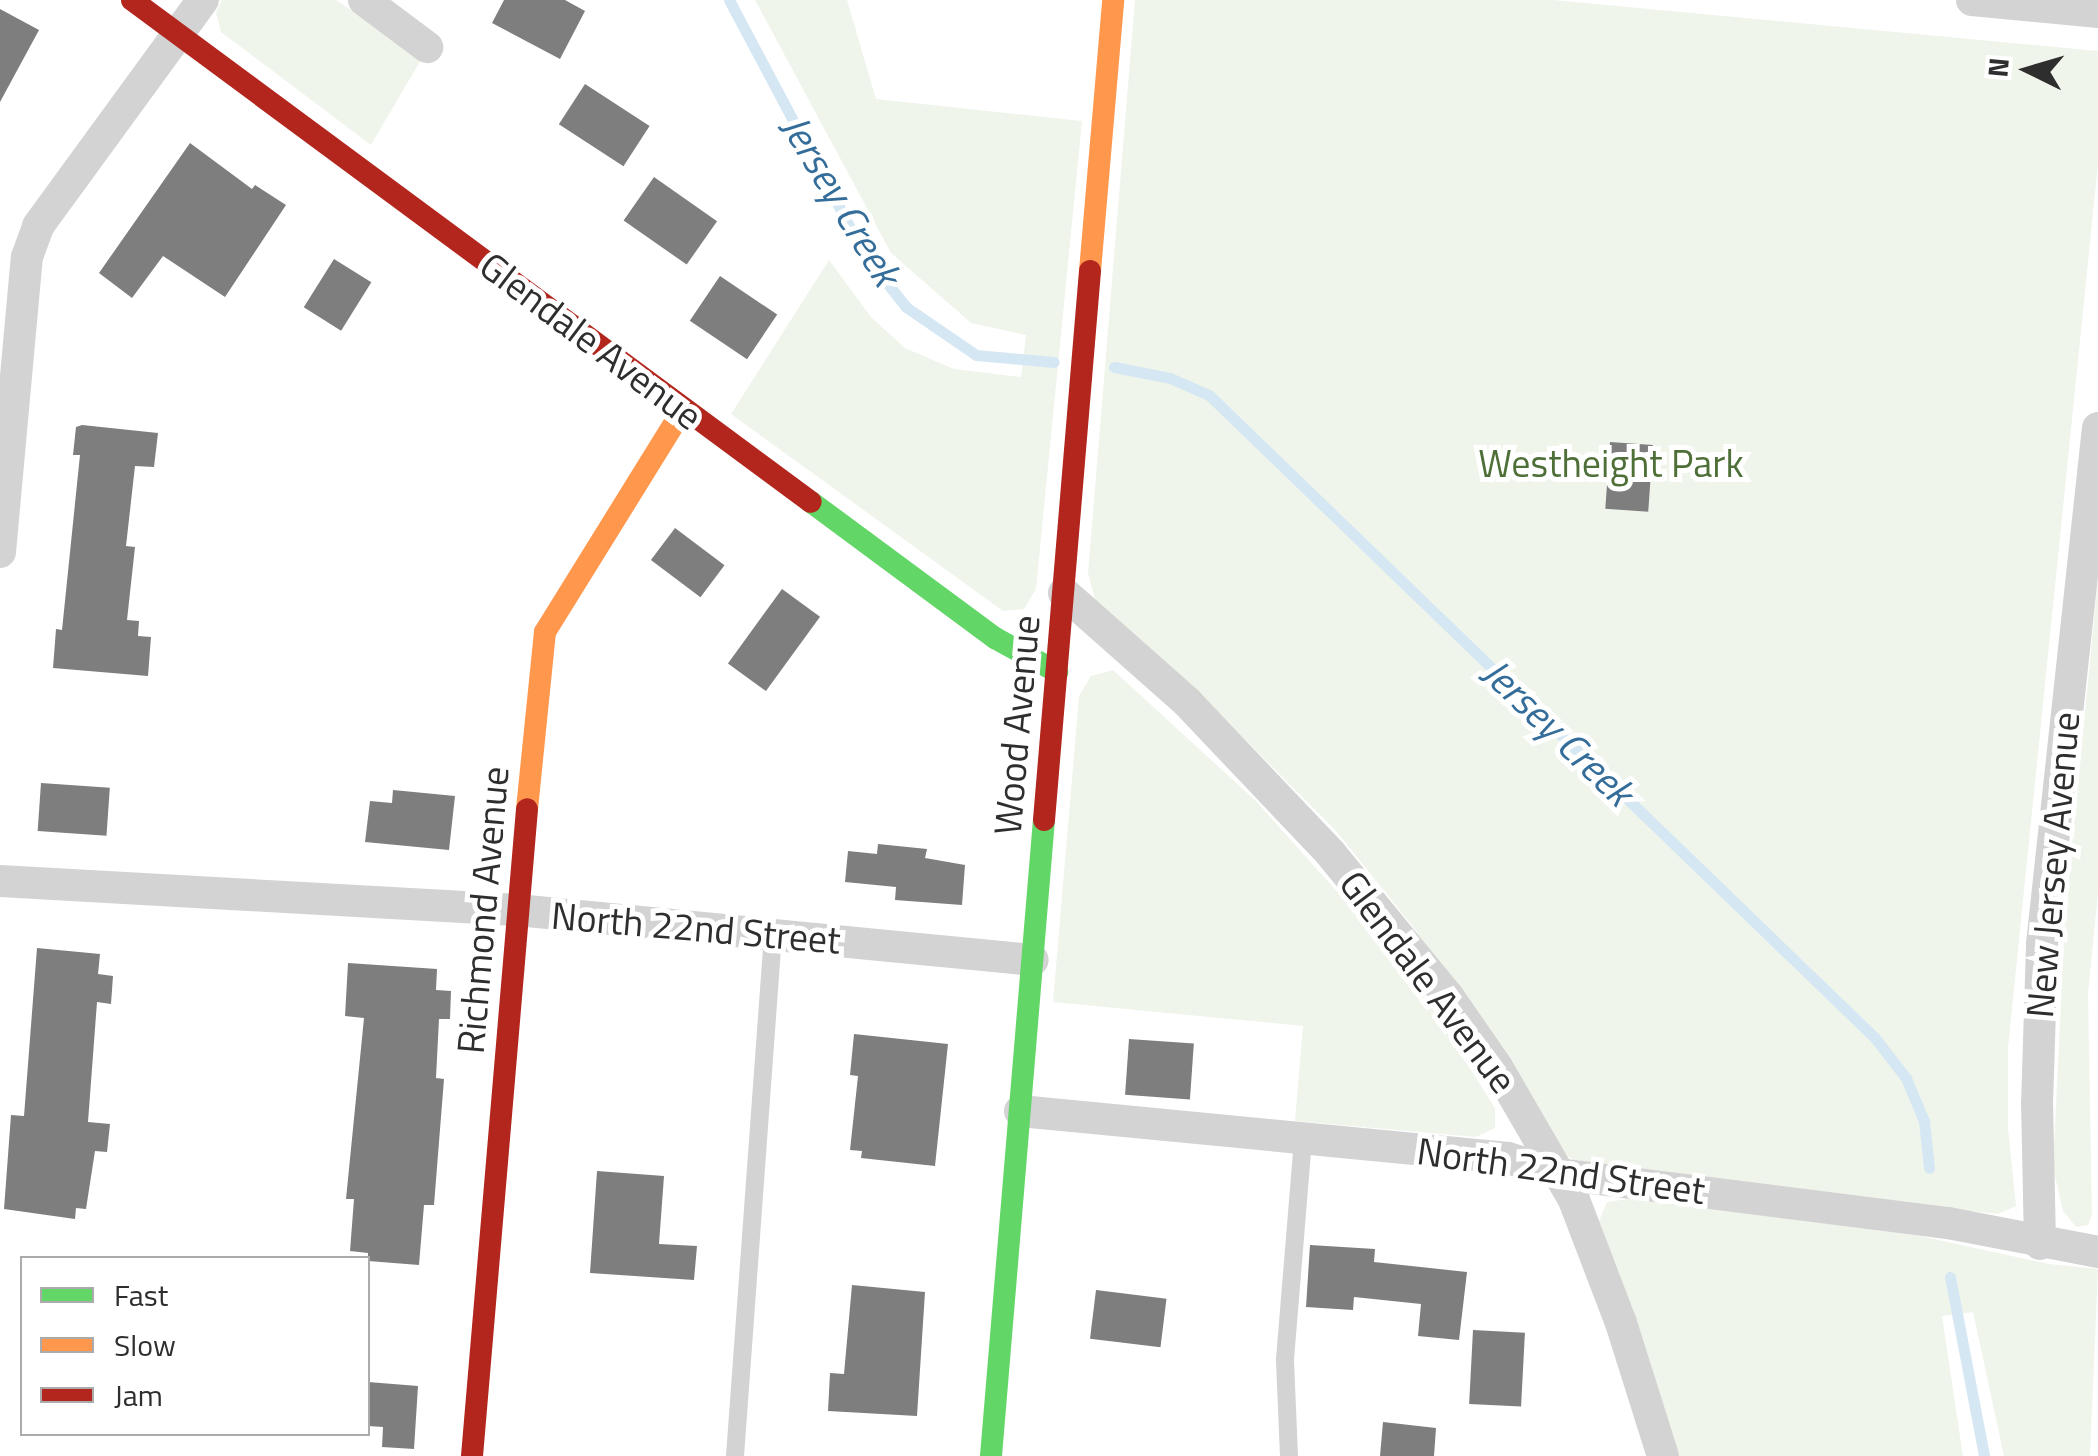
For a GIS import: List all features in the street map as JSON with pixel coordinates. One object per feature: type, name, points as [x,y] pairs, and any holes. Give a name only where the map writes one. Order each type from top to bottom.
[{"type":"street","name":"Glendale Avenue","points":[[132,0],[995,638],[1057,672]]},
{"type":"street","points":[[0,552],[27,257],[38,226],[203,0]]},
{"type":"street","points":[[364,0],[427,47]]},
{"type":"street","name":"Wood Avenue","points":[[991,1456],[1114,0]]},
{"type":"street","points":[[1972,0],[2098,12]]},
{"type":"street","name":"Richmond Avenue","points":[[472,1456],[516,910],[544,632],[682,410]]},
{"type":"street","name":"New Jersey Avenue","points":[[2040,1244],[2037,1105],[2042,944],[2098,428]]},
{"type":"street","name":"Glendale Avenue","points":[[1064,593],[1188,702],[1385,916],[1498,1067],[1574,1200],[1621,1323],[1663,1456]]},
{"type":"street","name":"North 22nd Street","points":[[0,880],[516,910],[1033,960]]},
{"type":"street","name":"North 22nd Street","points":[[1020,1111],[1508,1158],[1559,1174],[1948,1223],[2040,1244],[2098,1252]]},
{"type":"lane","points":[[735,1456],[774,935]]},
{"type":"lane","points":[[1289,1456],[1285,1359],[1303,1138]]},
{"type":"green space","points":[[222,0],[336,0],[422,58],[371,145],[221,32],[216,13]]},
{"type":"green space","points":[[755,0],[847,0],[876,99],[1082,121],[1036,589],[1024,609],[1003,611],[731,414],[829,260],[871,317],[905,348],[954,369],[1021,377],[1026,335],[971,323],[891,253]]},
{"type":"green space","name":"Westheight Park","points":[[1135,0],[1553,0],[2098,51],[2098,164],[2008,1048],[2008,1128],[2016,1206],[1998,1214],[1737,1187],[1581,1164],[1565,1155],[1414,928],[1336,831],[1188,682],[1096,603],[1088,574]]},
{"type":"green space","points":[[2098,579],[2098,893],[2088,993],[2092,1214],[2088,1225],[2076,1227],[2063,1211],[2053,1168],[2065,918]]},
{"type":"green space","points":[[1113,670],[1256,801],[1410,973],[1495,1108],[1495,1128],[1476,1137],[1295,1121],[1303,1026],[1053,1002],[1079,696],[1091,676]]},
{"type":"green space","points":[[1634,1198],[1920,1236],[2049,1264],[2098,1269],[2090,1456],[2004,1456],[1973,1312],[1942,1316],[1963,1456],[1678,1456],[1599,1221],[1607,1202]]},
{"type":"building","points":[[504,0],[565,0],[585,11],[560,59],[492,23]]},
{"type":"building","points":[[0,9],[39,30],[0,102]]},
{"type":"building","points":[[585,84],[650,126],[623,166],[559,124]]},
{"type":"building","points":[[190,143],[252,189],[255,185],[286,205],[225,297],[163,256],[132,298],[99,273]]},
{"type":"building","points":[[654,177],[717,221],[687,265],[624,220]]},
{"type":"building","points":[[334,259],[371,282],[341,331],[304,307]]},
{"type":"building","points":[[720,276],[777,315],[747,359],[690,321]]},
{"type":"building","points":[[76,427],[158,433],[154,467],[135,466],[126,546],[135,547],[127,620],[139,621],[138,636],[151,637],[148,676],[53,668],[56,629],[62,630],[80,455],[73,455]]},
{"type":"building","points":[[1610,442],[1653,445],[1648,512],[1605,509]]},
{"type":"building","points":[[675,528],[725,565],[700,597],[651,560]]},
{"type":"building","points":[[782,589],[820,617],[766,691],[728,663]]},
{"type":"building","points":[[41,783],[110,788],[106,836],[38,831]]},
{"type":"building","points":[[393,790],[455,796],[449,850],[365,842],[370,801],[392,803]]},
{"type":"building","points":[[878,844],[927,849],[925,858],[965,865],[962,905],[895,900],[896,887],[845,882],[848,851],[877,854]]},
{"type":"building","points":[[37,948],[100,954],[98,974],[113,976],[111,1004],[97,1002],[88,1122],[110,1124],[107,1152],[95,1151],[86,1209],[76,1208],[75,1219],[4,1209],[11,1115],[24,1116]]},
{"type":"building","points":[[348,963],[437,969],[436,990],[451,991],[450,1019],[439,1019],[436,1078],[444,1079],[434,1205],[424,1205],[419,1265],[370,1261],[368,1253],[350,1251],[354,1199],[346,1199],[364,1018],[345,1016]]},
{"type":"building","points":[[854,1034],[948,1044],[935,1166],[861,1158],[862,1151],[850,1150],[858,1076],[850,1075]]},
{"type":"building","points":[[1129,1039],[1194,1044],[1190,1099],[1125,1095]]},
{"type":"building","points":[[597,1171],[664,1176],[659,1244],[697,1246],[694,1280],[590,1273]]},
{"type":"building","points":[[1310,1245],[1375,1249],[1374,1262],[1467,1272],[1459,1340],[1418,1336],[1421,1304],[1354,1297],[1353,1310],[1306,1307]]},
{"type":"building","points":[[852,1285],[925,1292],[917,1416],[828,1411],[830,1373],[844,1374]]},
{"type":"building","points":[[1096,1290],[1166,1299],[1160,1347],[1090,1339]]},
{"type":"building","points":[[1473,1330],[1525,1333],[1521,1407],[1469,1404]]},
{"type":"building","points":[[370,1382],[418,1386],[414,1449],[382,1447],[383,1427],[370,1426]]},
{"type":"building","points":[[1383,1422],[1436,1428],[1434,1456],[1380,1456]]},
{"type":"waterway","name":"Jersey Creek","points":[[729,0],[864,254],[906,307],[976,355],[1054,362]]},
{"type":"waterway","name":"Jersey Creek","points":[[1114,367],[1170,378],[1209,395],[1875,1038],[1906,1078],[1924,1121],[1929,1168]]},
{"type":"waterway","name":"Jersey Creek","points":[[1950,1277],[1984,1456]]},
{"type":"traffic: fast","points":[[811,502],[995,638],[1057,672]]},
{"type":"traffic: fast","points":[[991,1456],[1044,820]]},
{"type":"traffic: slow","points":[[1090,271],[1113,0]]},
{"type":"traffic: slow","points":[[527,809],[545,632],[683,409]]},
{"type":"traffic: jam","points":[[132,0],[811,502]]},
{"type":"traffic: jam","points":[[1044,820],[1090,271]]},
{"type":"traffic: jam","points":[[472,1456],[527,809]]}]
